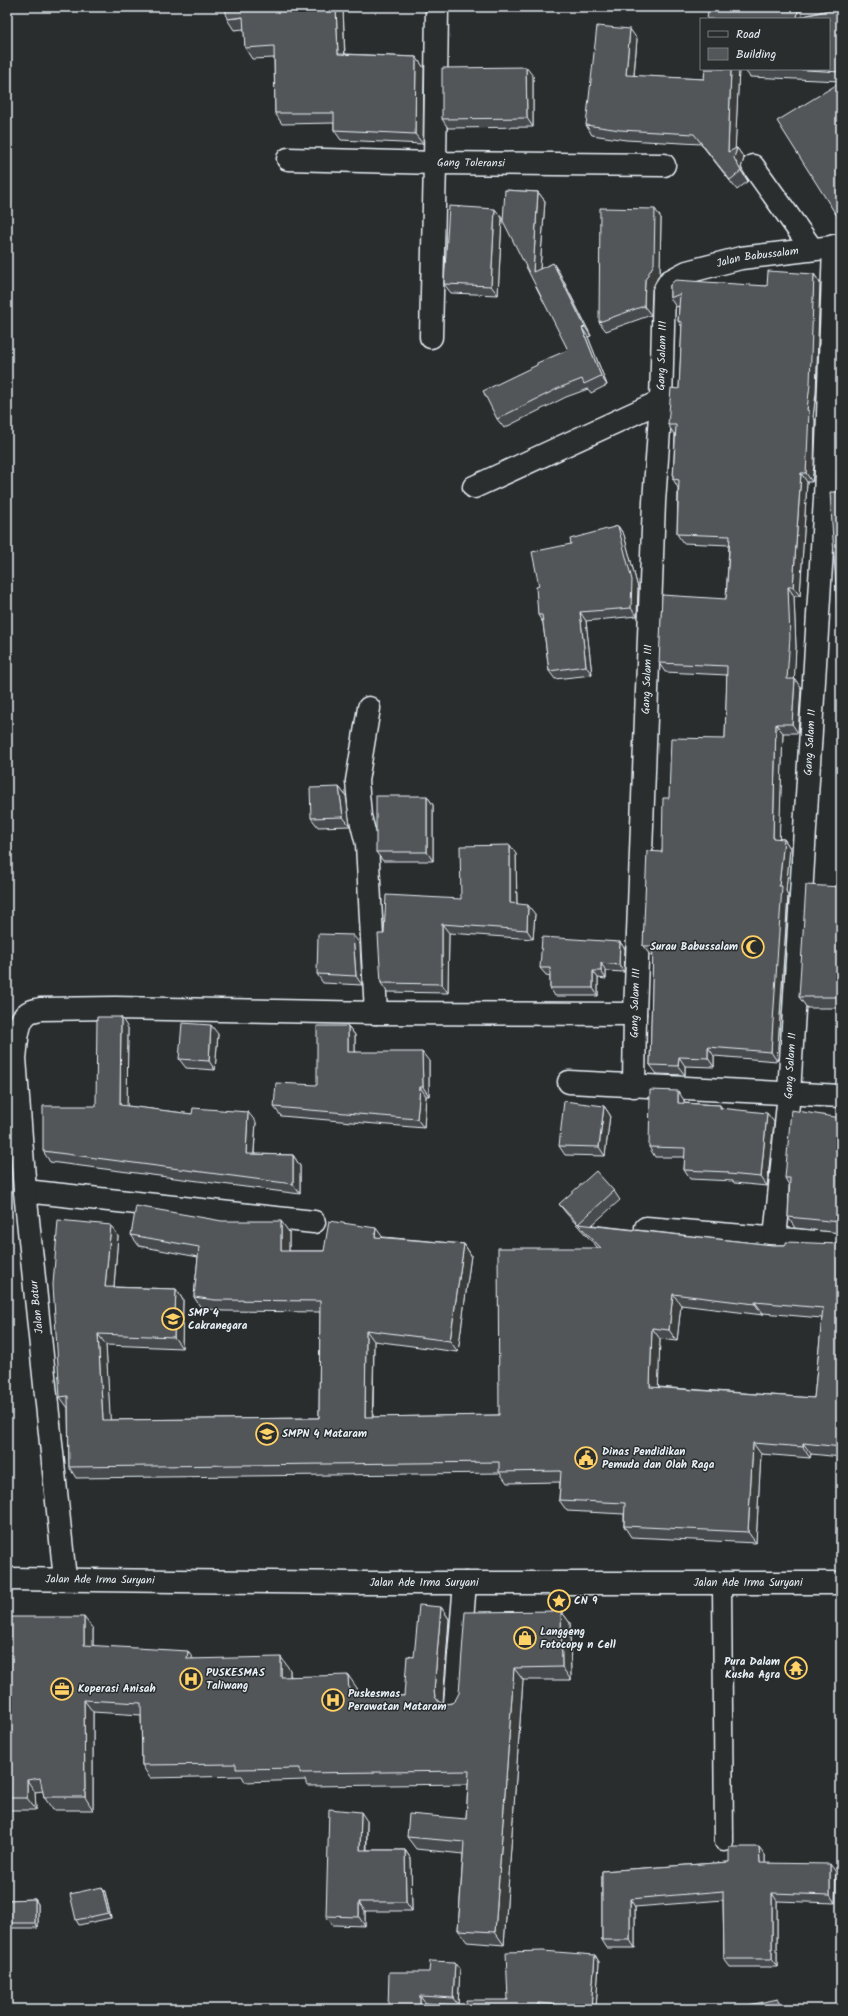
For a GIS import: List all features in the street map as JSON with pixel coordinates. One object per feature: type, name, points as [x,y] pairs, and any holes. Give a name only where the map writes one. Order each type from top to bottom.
[{"type":"street","name":"Gang Toleransi","points":[[437,7],[435,163],[664,165]]},
{"type":"street","points":[[288,159],[435,163],[431,337]]},
{"type":"street","points":[[753,166],[812,249]]},
{"type":"street","name":"Jalan Babussalam","points":[[676,277],[687,272],[741,258],[837,246]]},
{"type":"street","name":"Gang Salam II","points":[[775,1238],[789,1093],[824,507],[837,246]]},
{"type":"street","name":"Gang Salam III","points":[[634,1086],[654,502],[661,400],[663,302],[664,290],[670,281],[676,277]]},
{"type":"street","points":[[474,487],[661,400]]},
{"type":"street","points":[[369,708],[357,781],[360,816],[367,844],[376,1013],[636,1014]]},
{"type":"street","name":"Jalan Batur","points":[[65,1579],[25,1191],[15,1058],[17,1036],[22,1020],[28,1012],[40,1010],[115,1008],[376,1013]]},
{"type":"street","points":[[568,1082],[841,1096]]},
{"type":"street","points":[[25,1191],[314,1222]]},
{"type":"street","points":[[646,1228],[841,1244]]},
{"type":"street","name":"Jalan Ade Irma Suryani","points":[[7,1579],[209,1582],[841,1583]]},
{"type":"street","points":[[455,1704],[465,1583]]},
{"type":"lane","points":[[722,1584],[724,1842]]},
{"type":"building","points":[[225,7],[336,7],[338,54],[416,57],[415,134],[334,130],[334,113],[275,113],[274,46],[245,48],[243,17],[227,19]]},
{"type":"building","points":[[705,7],[771,7],[798,9],[797,18],[707,18],[708,11]]},
{"type":"building","points":[[841,7],[841,72],[806,70],[830,70],[830,18],[797,18]]},
{"type":"building","points":[[597,26],[630,29],[626,75],[704,79],[705,70],[731,70],[728,152],[737,148],[734,158],[741,171],[730,180],[694,134],[620,130],[586,125]]},
{"type":"building","points":[[526,67],[527,118],[442,119],[442,68]]},
{"type":"building","points":[[841,82],[841,210],[835,213],[777,121]]},
{"type":"building","points":[[505,190],[538,192],[533,272],[553,263],[585,327],[582,328],[601,376],[584,384],[582,379],[559,388],[497,419],[483,391],[537,365],[537,363],[568,350],[503,221]]},
{"type":"building","points":[[449,206],[495,209],[491,286],[444,284]]},
{"type":"building","points":[[600,208],[655,209],[654,264],[645,280],[644,306],[599,322]]},
{"type":"building","points":[[768,271],[814,274],[810,384],[807,410],[809,411],[806,473],[801,473],[793,587],[788,587],[790,637],[787,679],[795,679],[792,724],[776,724],[773,838],[784,839],[779,886],[782,886],[771,1052],[708,1047],[708,1058],[679,1057],[678,1066],[650,1065],[653,946],[643,946],[647,851],[662,852],[663,798],[669,798],[671,738],[725,739],[727,666],[659,663],[662,595],[726,599],[730,536],[677,534],[679,480],[673,479],[676,425],[668,425],[671,388],[679,389],[682,322],[678,321],[680,294],[670,298],[670,285],[675,280],[767,286]]},
{"type":"building","points":[[830,492],[841,492],[841,651],[840,651]]},
{"type":"building","points":[[618,526],[632,580],[631,608],[580,612],[586,666],[549,671],[542,615],[538,615],[536,587],[539,586],[532,552],[571,544],[570,539]]},
{"type":"building","points":[[339,787],[343,817],[311,818],[310,788]]},
{"type":"building","points":[[376,796],[427,796],[427,852],[376,852]]},
{"type":"building","points":[[510,845],[510,903],[528,905],[527,930],[442,924],[442,984],[381,983],[378,934],[384,934],[386,895],[461,899],[460,846]]},
{"type":"building","points":[[806,885],[841,887],[841,997],[799,997]]},
{"type":"building","points":[[318,934],[353,935],[356,976],[317,974]]},
{"type":"building","points":[[542,937],[620,942],[619,965],[601,963],[601,971],[593,971],[593,988],[550,988],[550,968],[540,968]]},
{"type":"building","points":[[97,1017],[121,1017],[120,1105],[192,1114],[193,1108],[248,1112],[246,1154],[293,1155],[293,1184],[43,1151],[43,1106],[96,1106]]},
{"type":"building","points":[[182,1023],[211,1025],[209,1061],[179,1059]]},
{"type":"building","points":[[317,1026],[348,1026],[348,1052],[422,1052],[423,1087],[420,1087],[417,1119],[274,1107],[276,1083],[317,1085]]},
{"type":"building","points":[[650,1090],[678,1091],[678,1103],[720,1105],[720,1108],[767,1113],[761,1177],[728,1174],[728,1172],[684,1170],[685,1148],[649,1147]]},
{"type":"building","points":[[564,1101],[604,1106],[599,1147],[559,1146]]},
{"type":"building","points":[[791,1110],[841,1118],[841,1224],[840,1222],[788,1217],[790,1178],[785,1178]]},
{"type":"building","points":[[596,1171],[614,1191],[578,1224],[559,1204]]},
{"type":"building","points":[[136,1206],[222,1221],[281,1221],[281,1251],[324,1251],[329,1221],[376,1228],[375,1237],[464,1244],[450,1341],[366,1330],[365,1417],[499,1415],[498,1248],[601,1248],[578,1224],[773,1245],[786,1245],[786,1242],[838,1244],[841,1242],[841,1447],[803,1443],[803,1447],[753,1443],[748,1532],[624,1526],[625,1503],[559,1500],[561,1471],[499,1472],[499,1462],[69,1467],[68,1396],[60,1397],[53,1285],[58,1220],[111,1225],[105,1287],[176,1289],[174,1337],[98,1334],[103,1420],[319,1418],[320,1301],[215,1300],[194,1297],[199,1247],[131,1235]],"holes":[[[673,1294],[755,1304],[755,1302],[823,1308],[814,1398],[650,1387],[652,1328],[669,1330]]]},
{"type":"building","points":[[419,1605],[441,1607],[434,1691],[435,1697],[439,1702],[446,1704],[452,1703],[459,1693],[465,1612],[561,1611],[562,1667],[514,1668],[495,1932],[458,1930],[464,1842],[407,1837],[409,1814],[466,1819],[469,1771],[300,1773],[300,1768],[236,1769],[236,1764],[142,1765],[141,1703],[84,1700],[85,1797],[44,1797],[40,1778],[27,1780],[27,1798],[7,1798],[7,1617],[84,1617],[84,1645],[188,1651],[187,1659],[281,1657],[281,1677],[348,1675],[349,1694],[404,1696],[407,1656],[414,1657]]},
{"type":"building","points":[[329,1809],[361,1812],[360,1850],[405,1850],[406,1902],[359,1902],[359,1917],[326,1916]]},
{"type":"building","points":[[729,1847],[759,1847],[760,1863],[830,1864],[830,1895],[772,1893],[772,1959],[724,1959],[723,1891],[630,1899],[630,1940],[602,1940],[602,1871],[729,1862]]},
{"type":"building","points":[[102,1887],[108,1913],[76,1920],[70,1894]]},
{"type":"building","points":[[35,1899],[35,1923],[7,1923],[7,1900]]},
{"type":"building","points":[[543,1951],[595,1955],[591,2008],[538,2003],[537,2009],[467,2009],[466,2000],[508,2000],[506,1952]]},
{"type":"building","points":[[430,1961],[455,1962],[453,1998],[420,1996],[420,2009],[388,2009],[389,1972],[429,1972]]},
{"type":"building","points":[[778,1999],[779,2009],[750,2009],[749,2005]]},
{"type":"place","name":"Surau Babussalam","points":[[753,947]]},
{"type":"place","name":"SMP 4 Cakranegara","points":[[173,1319]]},
{"type":"place","name":"SMPN 4 Mataram","points":[[267,1434]]},
{"type":"place","name":"Dinas Pendidikan Pemuda dan Olah Raga","points":[[586,1458]]},
{"type":"place","name":"CN 9","points":[[559,1601]]},
{"type":"place","name":"Langgeng Fotocopy n Cell","points":[[525,1638]]},
{"type":"place","name":"Pura Dalam Kusha Agra","points":[[796,1668]]},
{"type":"place","name":"PUSKESMAS Taliwang","points":[[191,1679]]},
{"type":"place","name":"Koperasi Anisah","points":[[62,1689]]},
{"type":"place","name":"Puskesmas Perawatan Mataram","points":[[333,1700]]}]
